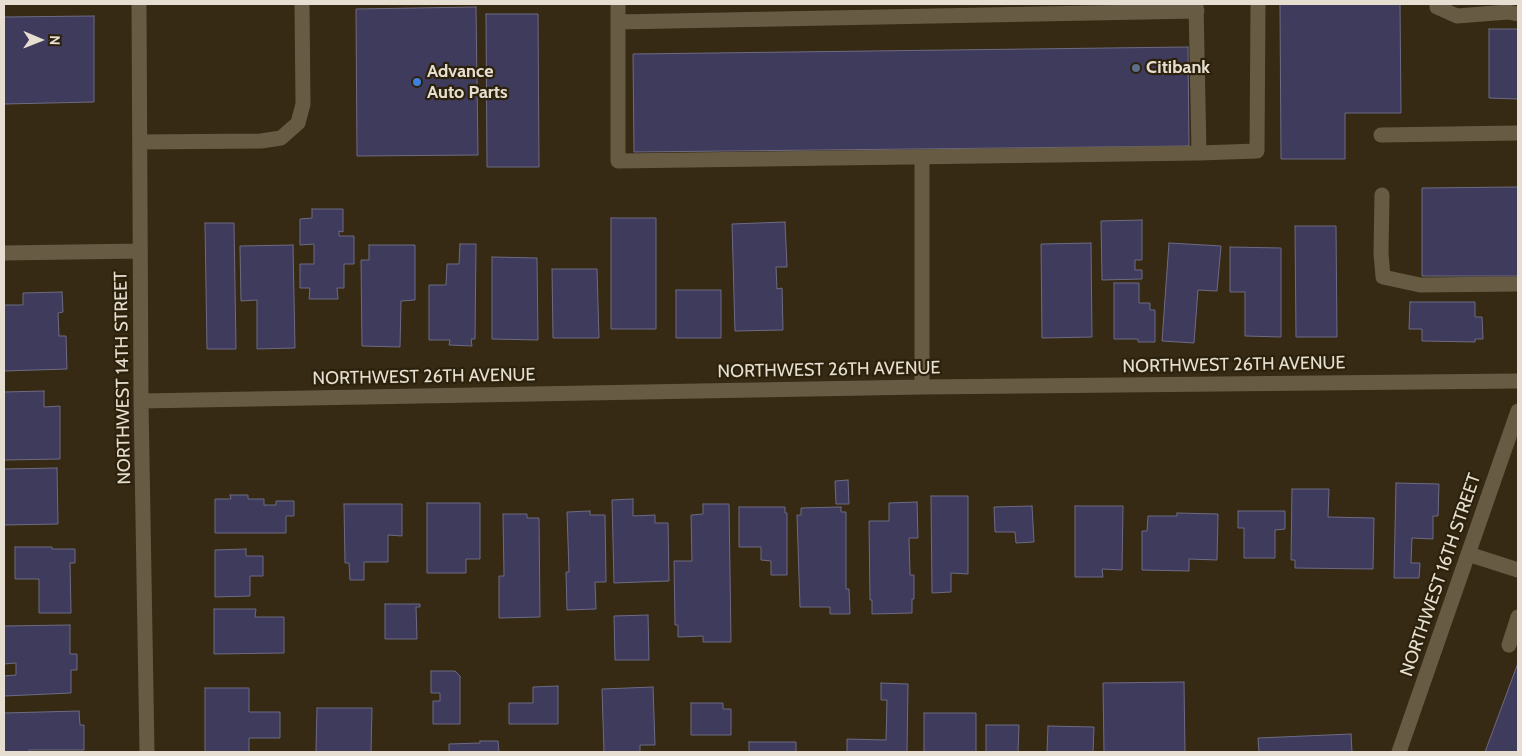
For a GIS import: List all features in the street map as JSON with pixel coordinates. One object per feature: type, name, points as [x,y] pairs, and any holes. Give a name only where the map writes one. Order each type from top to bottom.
[{"type":"street","name":"NORTHWEST 14TH STREET","points":[[139,4],[141,400],[147,752]]},
{"type":"street","points":[[140,142],[261,141],[281,138],[298,123],[303,104],[302,4]]},
{"type":"street","points":[[618,4],[618,161],[1257,151],[1258,4]]},
{"type":"street","points":[[1437,4],[1437,7],[1457,16],[1508,12],[1518,14]]},
{"type":"street","points":[[618,22],[901,10],[1197,7],[1200,152]]},
{"type":"street","points":[[1381,135],[1518,133]]},
{"type":"street","points":[[922,157],[922,387]]},
{"type":"street","points":[[1382,195],[1382,277],[1420,285],[1518,284]]},
{"type":"street","points":[[4,253],[140,252]]},
{"type":"street","name":"NORTHWEST 26TH AVENUE","points":[[141,400],[922,387],[1518,381]]},
{"type":"street","name":"NORTHWEST 16TH STREET","points":[[1399,752],[1518,411]]},
{"type":"street","points":[[1468,554],[1518,570]]},
{"type":"street","points":[[1508,645],[1518,617]]},
{"type":"building","points":[[1280,4],[1400,4],[1401,113],[1345,113],[1345,159],[1281,159]]},
{"type":"building","name":"Advance Auto Parts","points":[[476,7],[478,155],[357,156],[356,9]]},
{"type":"building","points":[[486,14],[538,14],[539,167],[487,167]]},
{"type":"building","points":[[94,16],[94,102],[4,104],[4,17]]},
{"type":"building","points":[[1489,29],[1518,29],[1518,99],[1489,98]]},
{"type":"building","points":[[1188,47],[1189,146],[634,152],[633,54]]},
{"type":"building","points":[[1518,187],[1518,276],[1422,276],[1422,188]]},
{"type":"building","points":[[312,209],[343,209],[343,232],[339,231],[339,236],[354,236],[354,264],[344,264],[344,288],[337,288],[338,299],[309,299],[310,288],[300,288],[300,264],[314,264],[314,244],[300,245],[300,219],[312,218]]},
{"type":"building","points":[[611,218],[656,218],[656,329],[611,329]]},
{"type":"building","points":[[1142,220],[1142,260],[1135,260],[1135,270],[1142,270],[1142,279],[1102,280],[1101,221]]},
{"type":"building","points":[[785,222],[787,267],[776,267],[777,289],[782,288],[783,330],[735,331],[732,224]]},
{"type":"building","points":[[205,223],[234,223],[236,349],[207,349]]},
{"type":"building","points":[[1295,226],[1336,226],[1337,337],[1296,337]]},
{"type":"building","points":[[1091,243],[1092,337],[1042,338],[1041,244]]},
{"type":"building","points":[[1169,243],[1221,246],[1217,291],[1198,290],[1194,343],[1162,341]]},
{"type":"building","points":[[460,244],[476,244],[475,339],[471,339],[472,346],[449,345],[450,340],[429,340],[429,285],[446,285],[447,264],[459,264]]},
{"type":"building","points":[[293,245],[295,348],[257,349],[257,300],[241,301],[240,246]]},
{"type":"building","points":[[369,245],[415,245],[415,300],[401,301],[400,347],[362,346],[361,260],[369,260]]},
{"type":"building","points":[[1230,247],[1281,248],[1281,337],[1245,336],[1245,292],[1230,292]]},
{"type":"building","points":[[492,257],[537,258],[538,340],[492,339]]},
{"type":"building","points":[[552,269],[597,269],[599,338],[553,338]]},
{"type":"building","points":[[1114,283],[1139,283],[1139,303],[1150,303],[1150,310],[1155,310],[1155,342],[1138,342],[1138,339],[1114,339]]},
{"type":"building","points":[[676,290],[721,290],[721,338],[676,338]]},
{"type":"building","points":[[62,292],[63,312],[58,313],[59,336],[66,336],[67,369],[4,371],[4,305],[23,305],[23,293]]},
{"type":"building","points":[[1410,302],[1475,302],[1475,317],[1482,317],[1483,339],[1475,339],[1475,342],[1422,341],[1422,329],[1409,329]]},
{"type":"building","points":[[44,391],[44,407],[60,406],[60,459],[4,460],[4,392]]},
{"type":"building","points":[[57,468],[58,524],[4,525],[4,469]]},
{"type":"building","points":[[848,480],[849,504],[836,504],[835,481]]},
{"type":"building","points":[[1396,483],[1439,484],[1438,516],[1433,516],[1433,539],[1412,538],[1411,563],[1420,563],[1419,578],[1394,578]]},
{"type":"building","points":[[1292,489],[1329,489],[1328,517],[1374,518],[1373,569],[1295,568],[1295,560],[1291,560]]},
{"type":"building","points":[[230,495],[248,495],[248,499],[264,499],[264,505],[276,505],[276,501],[294,501],[294,516],[286,516],[286,533],[215,533],[215,499],[231,499]]},
{"type":"building","points":[[931,496],[968,496],[968,574],[951,573],[951,592],[932,593]]},
{"type":"building","points":[[633,499],[633,516],[655,515],[655,523],[668,523],[669,581],[614,583],[612,500]]},
{"type":"building","points":[[917,502],[918,538],[909,538],[910,575],[914,575],[912,613],[872,614],[872,600],[870,600],[869,521],[889,521],[889,503]]},
{"type":"building","points":[[427,503],[480,503],[480,559],[466,559],[466,573],[427,573]]},
{"type":"building","points":[[344,504],[402,504],[402,536],[388,535],[388,562],[364,562],[364,580],[350,580],[349,563],[345,563]]},
{"type":"building","points":[[703,504],[729,504],[731,642],[703,642],[703,636],[678,637],[678,625],[675,625],[674,561],[692,561],[691,515],[703,514]]},
{"type":"building","points":[[1032,506],[1034,542],[1016,543],[1015,532],[995,532],[994,507]]},
{"type":"building","points":[[1075,506],[1123,506],[1122,570],[1102,569],[1103,577],[1075,577]]},
{"type":"building","points":[[739,507],[785,507],[785,513],[787,513],[787,575],[771,575],[771,561],[761,560],[761,547],[739,547]]},
{"type":"building","points":[[841,507],[841,512],[846,512],[846,589],[849,589],[850,614],[830,614],[830,607],[800,607],[797,515],[801,515],[801,508]]},
{"type":"building","points":[[590,511],[590,515],[605,515],[606,582],[595,582],[596,609],[567,610],[566,572],[569,572],[567,512]]},
{"type":"building","points":[[1238,511],[1285,511],[1285,529],[1275,530],[1275,558],[1244,558],[1244,528],[1238,528]]},
{"type":"building","points":[[1177,513],[1218,514],[1217,560],[1189,559],[1189,571],[1142,570],[1142,531],[1147,531],[1148,516],[1177,516]]},
{"type":"building","points":[[503,514],[527,514],[527,518],[539,518],[540,617],[499,618],[499,576],[504,576]]},
{"type":"building","points":[[15,547],[75,549],[75,563],[70,563],[71,613],[39,613],[39,579],[15,579]]},
{"type":"building","points":[[246,549],[246,556],[263,556],[263,576],[250,576],[250,596],[215,597],[215,550]]},
{"type":"building","points":[[385,604],[420,604],[420,607],[416,607],[417,639],[385,639]]},
{"type":"building","points":[[214,609],[256,609],[255,617],[284,617],[284,653],[214,654]]},
{"type":"building","points":[[648,615],[649,660],[615,660],[614,616]]},
{"type":"building","points":[[70,625],[70,654],[77,654],[77,670],[71,670],[71,693],[4,696],[4,676],[16,675],[16,663],[4,664],[4,626]]},
{"type":"building","points":[[1518,663],[1518,752],[1485,752]]},
{"type":"building","points":[[431,671],[455,671],[460,676],[460,724],[433,724],[433,701],[440,701],[440,693],[431,693]]},
{"type":"building","points":[[1184,682],[1185,752],[1104,752],[1103,683]]},
{"type":"building","points":[[881,683],[908,684],[907,752],[847,752],[847,739],[886,740],[887,700],[881,700]]},
{"type":"building","points":[[558,686],[558,724],[509,724],[509,703],[533,703],[533,687]]},
{"type":"building","points":[[653,687],[655,745],[640,745],[640,752],[604,752],[602,689]]},
{"type":"building","points":[[205,688],[249,688],[249,712],[280,712],[280,738],[249,738],[249,752],[205,752]]},
{"type":"building","points":[[691,703],[723,703],[723,709],[731,709],[731,735],[691,735]]},
{"type":"building","points":[[317,708],[372,708],[371,752],[316,752]]},
{"type":"building","points":[[79,711],[80,725],[84,725],[84,750],[4,752],[4,713]]},
{"type":"building","points":[[924,713],[976,713],[976,752],[924,752]]},
{"type":"building","points":[[986,725],[1019,725],[1018,752],[986,752]]},
{"type":"building","points":[[1048,726],[1094,727],[1093,752],[1047,752]]},
{"type":"building","points":[[1351,734],[1352,752],[1259,752],[1258,738]]},
{"type":"building","points":[[480,741],[498,741],[499,752],[449,752],[449,744],[480,743]]},
{"type":"building","points":[[749,742],[796,742],[796,752],[749,752]]},
{"type":"place","name":"Citibank","points":[[1136,68]]},
{"type":"place","name":"Advance Auto Parts","points":[[417,82]]}]
